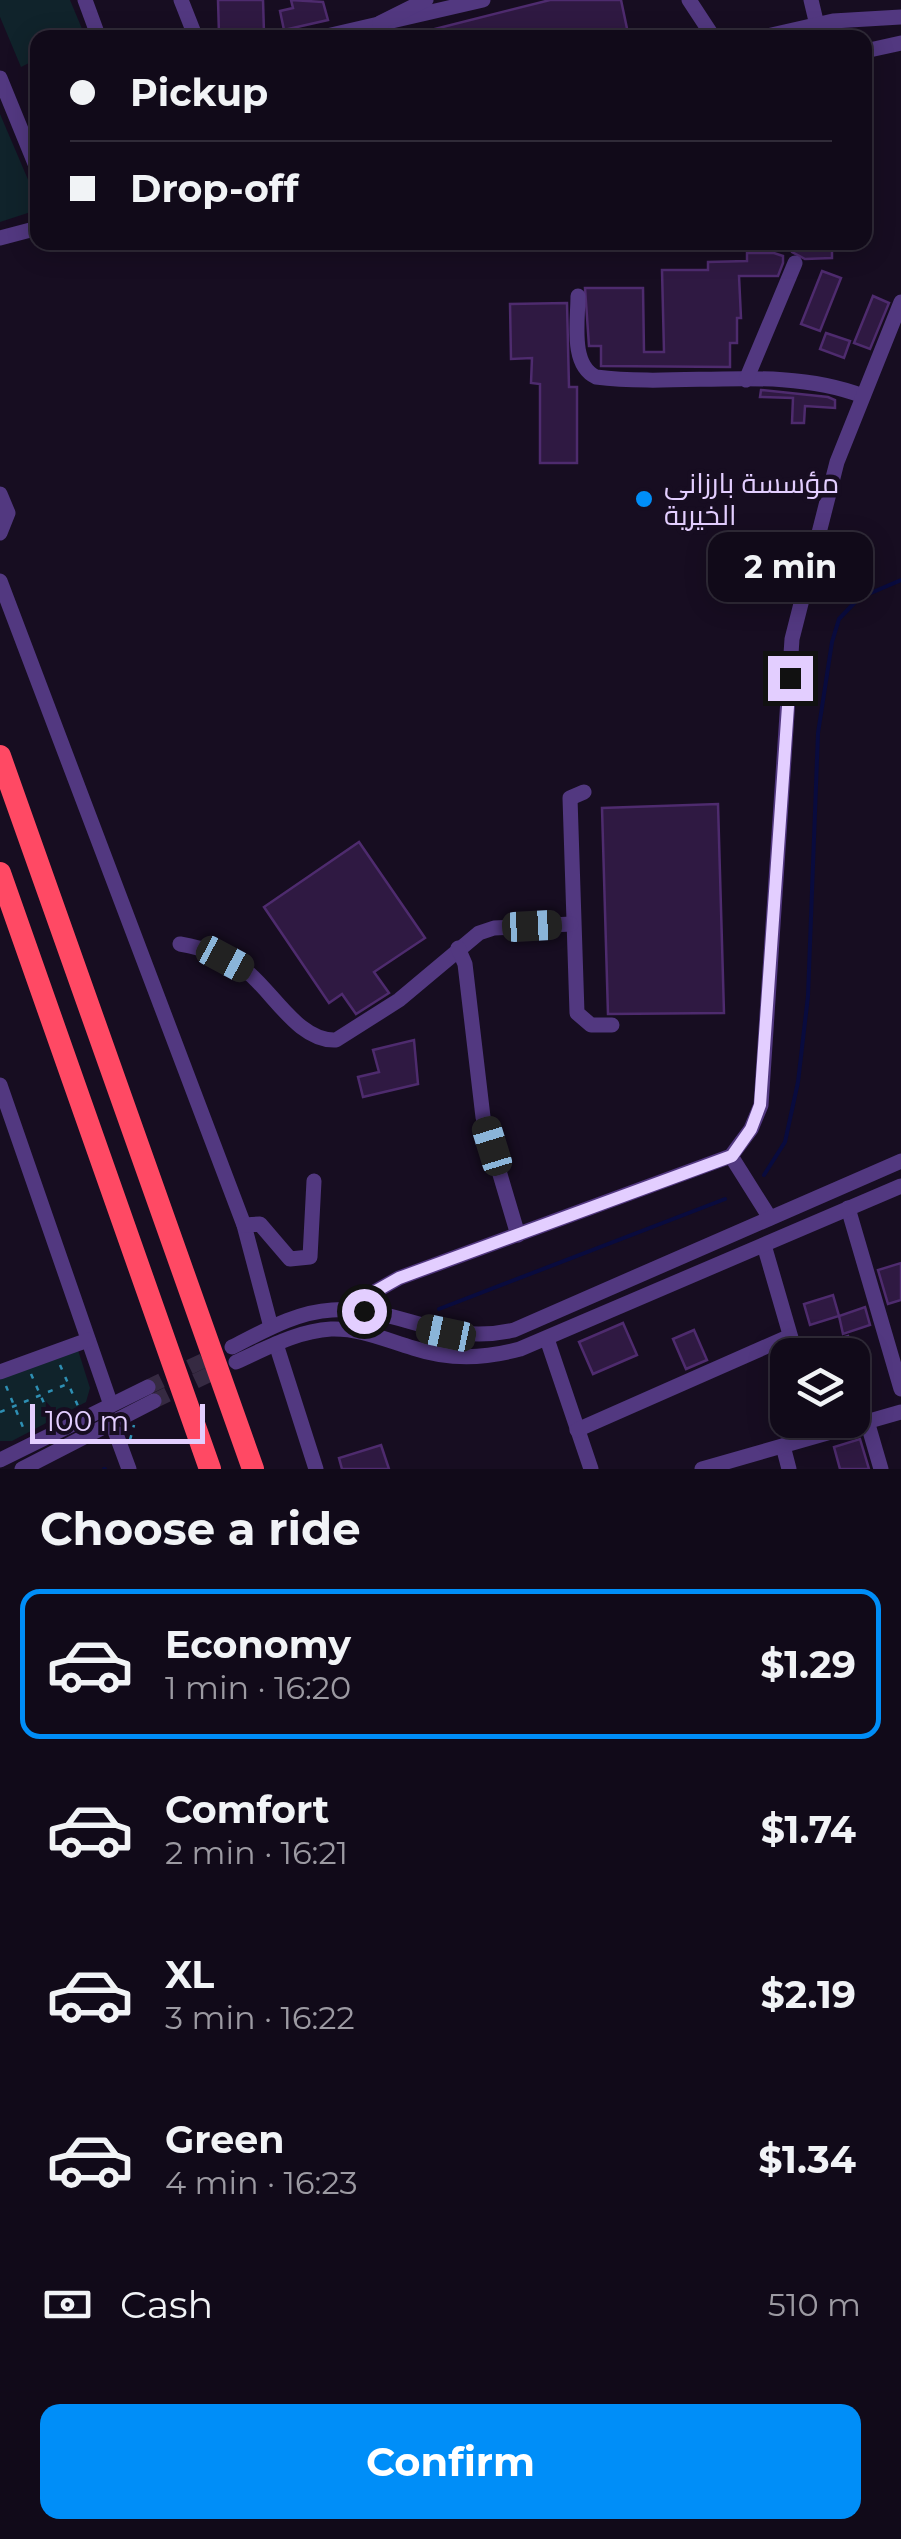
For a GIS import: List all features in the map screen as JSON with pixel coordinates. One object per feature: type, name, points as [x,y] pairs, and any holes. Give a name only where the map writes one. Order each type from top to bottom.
[{"type":"highway","points":[[0,756],[253,1469]]},
{"type":"highway","points":[[0,873],[210,1469]]},
{"type":"street","points":[[84,0],[96,30]]},
{"type":"street","points":[[181,0],[193,30]]},
{"type":"street","points":[[382,30],[426,0]]},
{"type":"street","points":[[382,30],[483,0]]},
{"type":"street","points":[[688,0],[709,30]]},
{"type":"street","points":[[813,1],[817,25]]},
{"type":"street","points":[[795,30],[901,17]]},
{"type":"street","points":[[872,49],[901,43]]},
{"type":"street","points":[[0,78],[30,151]]},
{"type":"street","points":[[0,238],[30,230]]},
{"type":"street","points":[[746,380],[795,263]]},
{"type":"street","points":[[578,296],[578,344],[588,374],[605,378],[746,380],[825,386],[863,396]]},
{"type":"street","points":[[364,1311],[376,1291],[399,1278],[732,1156],[751,1129],[760,1105],[792,638],[837,462],[901,302]]},
{"type":"street","points":[[0,494],[8,513],[0,534]]},
{"type":"street","points":[[0,581],[244,1225],[272,1327]]},
{"type":"street","points":[[584,792],[570,798],[571,924],[579,1019],[591,1025],[612,1025]]},
{"type":"street","points":[[180,944],[205,948],[244,969],[307,1031],[327,1040],[352,1033],[458,948],[494,928],[571,924]]},
{"type":"street","points":[[458,948],[465,964],[483,1117],[518,1235]]},
{"type":"street","points":[[0,1084],[111,1405]]},
{"type":"street","points":[[732,1156],[770,1218]]},
{"type":"street","points":[[901,1162],[514,1330],[459,1335],[364,1311],[312,1312],[272,1327],[234,1354],[314,1330],[355,1330],[418,1350],[464,1358],[498,1355],[547,1340],[901,1186]]},
{"type":"street","points":[[244,1225],[260,1224],[290,1259],[310,1257],[314,1181]]},
{"type":"street","points":[[848,1208],[901,1390]]},
{"type":"street","points":[[578,1430],[790,1336],[764,1245]]},
{"type":"street","points":[[0,1372],[88,1340]]},
{"type":"street","points":[[547,1340],[591,1469]]},
{"type":"street","points":[[276,1344],[316,1469]]},
{"type":"street","points":[[2,1455],[111,1405],[151,1394],[112,1423],[22,1469]]},
{"type":"street","points":[[870,1420],[901,1412]]},
{"type":"street","points":[[112,1423],[130,1469]]},
{"type":"street","points":[[870,1434],[881,1469]]},
{"type":"street","points":[[702,1469],[798,1438]]},
{"type":"street","points":[[782,1446],[789,1469]]},
{"type":"path","points":[[55,1361],[64,1371],[66,1385],[75,1394],[78,1406]]},
{"type":"path","points":[[25,1372],[36,1380],[40,1396],[50,1408],[51,1420]]},
{"type":"path","points":[[0,1412],[72,1382]]},
{"type":"path","points":[[0,1383],[10,1391],[13,1406],[23,1419],[24,1433]]},
{"type":"shaded area","points":[[0,0],[70,0],[82,30],[30,30],[30,62],[21,67],[0,17]]},
{"type":"shaded area","points":[[0,114],[30,184],[30,212],[0,222]]},
{"type":"shaded area","points":[[78,1350],[90,1388],[86,1402],[12,1441],[0,1441],[0,1377]]},
{"type":"building","points":[[218,0],[263,0],[264,30],[219,30]]},
{"type":"building","points":[[291,0],[323,2],[328,20],[284,30],[280,11],[293,8]]},
{"type":"building","points":[[550,0],[621,0],[627,30],[431,30]]},
{"type":"building","points":[[832,250],[832,258],[805,259],[792,252]]},
{"type":"building","points":[[747,253],[774,253],[783,256],[783,263],[778,276],[739,276],[741,318],[737,318],[737,343],[730,343],[730,367],[601,366],[601,346],[589,346],[585,288],[643,288],[644,352],[664,352],[662,270],[708,270],[708,262],[747,261]]},
{"type":"building","points":[[822,271],[841,278],[820,331],[801,324]]},
{"type":"building","points":[[873,296],[889,303],[870,349],[854,343]]},
{"type":"building","points":[[567,303],[569,387],[577,387],[577,463],[540,463],[540,384],[531,383],[532,358],[511,359],[510,304]]},
{"type":"building","points":[[826,333],[850,341],[844,358],[820,349]]},
{"type":"building","points":[[761,390],[828,397],[835,400],[835,408],[805,406],[804,423],[792,423],[793,398],[760,397]]},
{"type":"building","points":[[718,804],[724,1013],[608,1014],[602,808]]},
{"type":"building","points":[[359,842],[425,938],[374,972],[389,993],[356,1014],[342,994],[329,1003],[264,907]]},
{"type":"building","points":[[414,1040],[418,1084],[363,1097],[358,1077],[379,1072],[373,1050]]},
{"type":"building","points":[[901,1263],[901,1300],[888,1304],[878,1270]]},
{"type":"building","points":[[833,1295],[839,1316],[810,1325],[804,1304]]},
{"type":"building","points":[[865,1307],[870,1325],[843,1334],[839,1316]]},
{"type":"building","points":[[623,1323],[637,1355],[593,1374],[579,1342]]},
{"type":"building","points":[[694,1330],[707,1360],[686,1369],[673,1339]]},
{"type":"building","points":[[860,1439],[869,1469],[840,1469],[834,1447]]},
{"type":"building","points":[[381,1445],[389,1469],[342,1469],[339,1458]]},
{"type":"waterway","points":[[764,1175],[785,1142],[798,1082],[808,996],[818,733],[832,642],[839,619],[859,598],[901,580]]},
{"type":"waterway","points":[[439,1309],[725,1199]]},
{"type":"tunnel","points":[[148,1387],[219,1353]]},
{"type":"tunnel","points":[[154,1401],[227,1366]]},
{"type":"place","name":"مؤسسة بارزانی الخیریة","points":[[644,499]]},
{"type":"route","points":[[364,1311],[376,1291],[399,1278],[732,1156],[751,1129],[760,1105],[790,678]]}]
